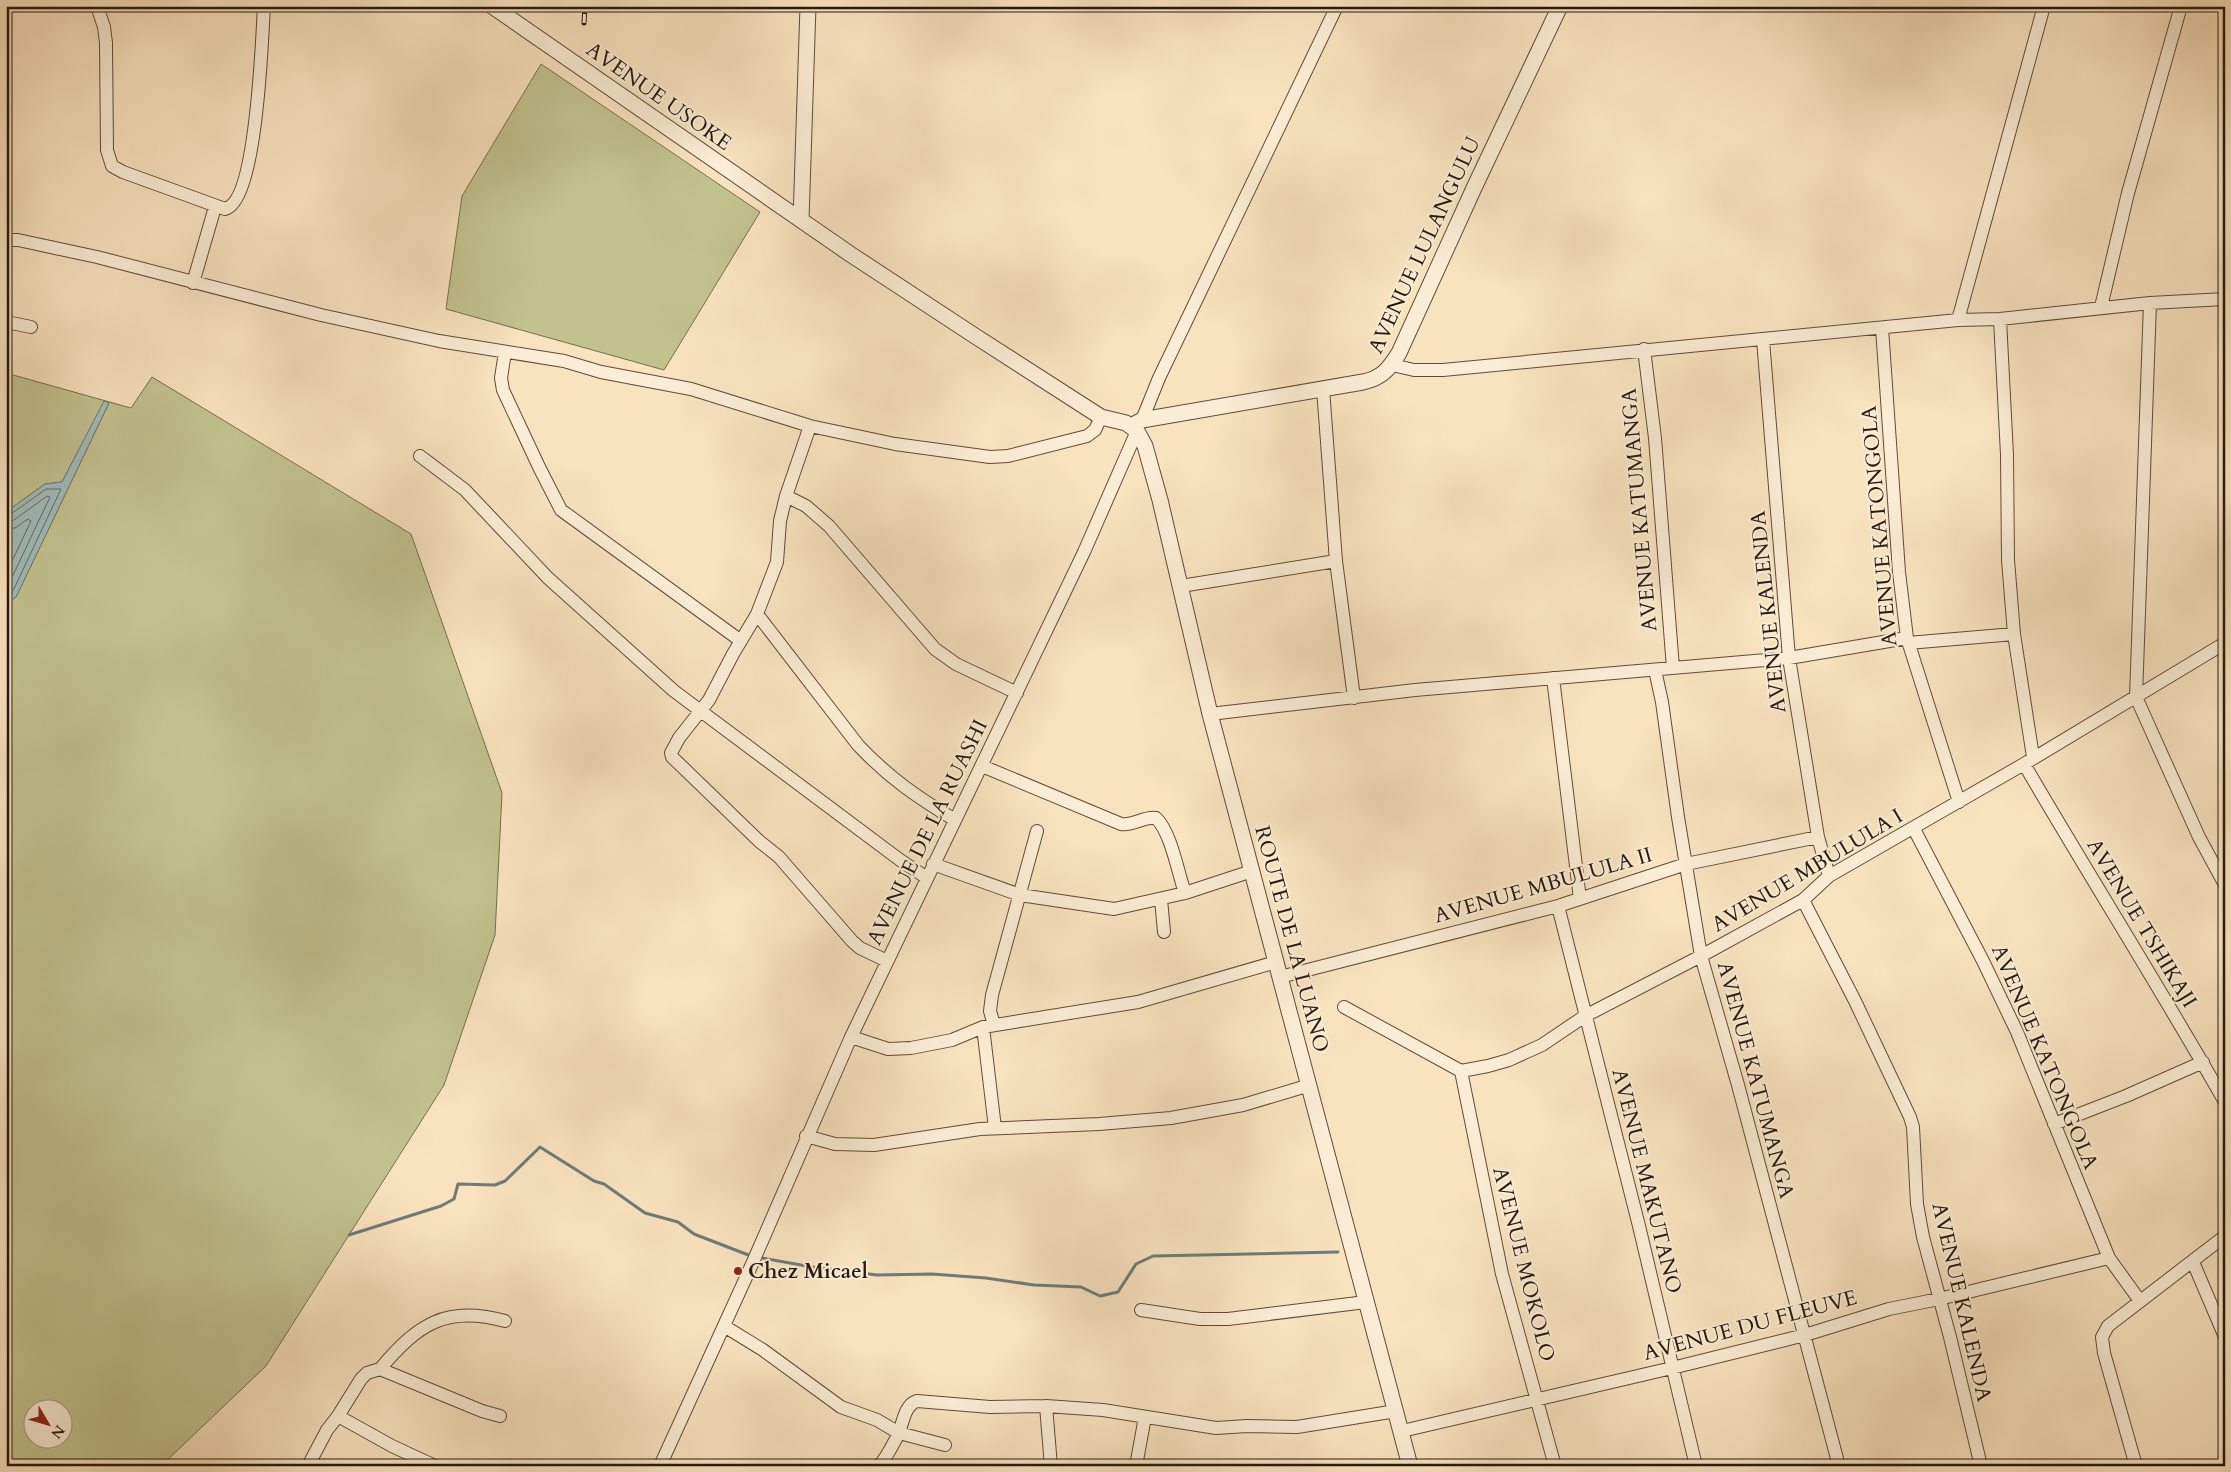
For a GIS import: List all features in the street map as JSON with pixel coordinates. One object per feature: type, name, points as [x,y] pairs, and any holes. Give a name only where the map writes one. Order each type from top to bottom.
[{"type":"street","points":[[97,6],[105,35],[107,150],[112,166],[123,172],[215,207],[225,209],[232,206],[238,196],[244,177],[260,90],[264,6]]},
{"type":"street","name":"AVENUE USOKE","points":[[492,6],[801,220],[1101,417],[1137,426]]},
{"type":"street","points":[[801,220],[808,6]]},
{"type":"street","name":"AVENUE DE LA RUASHI","points":[[660,1466],[724,1326],[851,1036],[1084,552],[1159,378],[1337,6]]},
{"type":"street","name":"AVENUE LULANGULU","points":[[1137,426],[1372,380],[1382,375],[1392,365],[1560,6]]},
{"type":"street","points":[[1958,320],[2044,6]]},
{"type":"street","points":[[2101,308],[2128,193],[2181,6]]},
{"type":"street","points":[[193,283],[215,207]]},
{"type":"street","points":[[6,232],[12,240],[97,257],[193,283],[439,341],[564,361],[601,372],[691,389],[810,426],[895,444],[990,457],[1008,456],[1087,436],[1095,430],[1101,417]]},
{"type":"street","points":[[1392,365],[1414,370],[1443,370],[1958,320],[2000,319],[2150,303],[2225,300]]},
{"type":"street","points":[[2150,303],[2136,697],[2199,837],[2225,885]]},
{"type":"street","points":[[2000,319],[2007,455],[2008,560],[2014,634],[2029,761]]},
{"type":"street","points":[[6,322],[31,327]]},
{"type":"street","name":"AVENUE KATONGOLA","points":[[1882,328],[1899,572],[1907,641],[1959,802]]},
{"type":"street","name":"AVENUE KALENDA","points":[[1763,340],[1789,658],[1818,837],[1829,876]]},
{"type":"street","name":"AVENUE KATUMANGA","points":[[1644,349],[1655,438],[1673,668]]},
{"type":"street","points":[[505,352],[501,378],[503,390],[547,485],[562,510],[741,641]]},
{"type":"street","points":[[1323,389],[1336,561],[1354,698]]},
{"type":"street","points":[[810,426],[786,496],[780,521],[777,562],[758,614],[741,641],[713,694],[672,749],[672,758],[759,841],[779,857],[852,942],[887,961]]},
{"type":"street","name":"ROUTE DE LA LUANO","points":[[1137,426],[1148,455],[1181,586],[1210,714],[1410,1466]]},
{"type":"street","points":[[420,456],[465,490],[548,578],[655,675],[900,860],[927,878]]},
{"type":"street","points":[[786,496],[806,506],[829,526],[936,649],[956,664],[1017,693]]},
{"type":"street","points":[[1181,586],[1336,561]]},
{"type":"street","points":[[758,614],[858,745],[876,764],[894,780],[955,820]]},
{"type":"street","points":[[1210,714],[1415,690],[1789,658],[1907,641],[2014,634]]},
{"type":"street","name":"AVENUE MBULULA I","points":[[1461,1070],[1488,1066],[1526,1053],[1559,1035],[1586,1016],[1803,900],[1829,876],[1914,829],[2225,642]]},
{"type":"street","name":"AVENUE KATUMANGA","points":[[1655,670],[1662,702],[1701,956],[1839,1466]]},
{"type":"street","points":[[1553,678],[1580,899]]},
{"type":"street","name":"AVENUE TSHIKAJI","points":[[2029,761],[2148,974],[2203,1062],[2225,1102]]},
{"type":"street","points":[[982,766],[1121,824],[1127,825],[1151,817],[1156,818],[1162,826],[1185,893]]},
{"type":"street","name":"AVENUE KATONGOLA","points":[[1914,829],[1996,987],[2032,1069],[2109,1258],[2140,1301]]},
{"type":"street","points":[[995,1128],[988,1026],[992,995],[1037,831]]},
{"type":"street","name":"AVENUE MBULULA II","points":[[851,1036],[888,1049],[900,1050],[952,1040],[988,1026],[1138,1002],[1558,906],[1686,864],[1818,837]]},
{"type":"street","points":[[933,864],[1020,895],[1114,909],[1185,893],[1252,871]]},
{"type":"street","points":[[1160,899],[1164,932]]},
{"type":"street","name":"AVENUE KALENDA","points":[[1803,900],[1855,1002],[1910,1117],[1913,1127],[1917,1204],[1922,1237],[1981,1466]]},
{"type":"street","name":"AVENUE MAKUTANO","points":[[1558,906],[1639,1226],[1696,1466]]},
{"type":"street","points":[[1344,1007],[1461,1070]]},
{"type":"street","points":[[2054,1124],[2126,1096],[2203,1062]]},
{"type":"street","name":"AVENUE MOKOLO","points":[[1461,1070],[1502,1274],[1516,1331],[1538,1400],[1555,1466]]},
{"type":"street","points":[[806,1136],[835,1144],[868,1145],[995,1128],[1099,1124],[1171,1118],[1243,1105],[1310,1085]]},
{"type":"street","points":[[2136,1466],[2104,1353],[2102,1337],[2108,1326],[2225,1236]]},
{"type":"street","name":"AVENUE DU FLEUVE","points":[[1402,1431],[1805,1335],[1888,1309],[1939,1299],[2109,1258]]},
{"type":"street","points":[[2193,1262],[2225,1337]]},
{"type":"street","points":[[1141,1310],[1200,1320],[1228,1319],[1366,1302]]},
{"type":"street","points":[[308,1466],[323,1435],[338,1416],[361,1379],[368,1373],[380,1369],[408,1338],[426,1327],[450,1317],[481,1314],[505,1321]]},
{"type":"street","points":[[724,1326],[763,1350],[840,1407],[877,1420],[899,1432],[945,1444]]},
{"type":"street","points":[[380,1369],[482,1411],[500,1416]]},
{"type":"street","points":[[879,1466],[899,1432],[910,1405],[917,1401],[990,1407],[1046,1406],[1103,1410],[1206,1427],[1297,1427],[1396,1411]]},
{"type":"street","points":[[1046,1406],[1051,1466]]},
{"type":"street","points":[[338,1416],[392,1446],[435,1466]]},
{"type":"street","points":[[1136,1466],[1145,1417]]},
{"type":"green space","points":[[541,64],[760,212],[664,370],[446,309],[462,196]]},
{"type":"green space","points":[[6,373],[131,408],[152,377],[411,534],[502,793],[495,935],[444,1085],[266,1366],[161,1466],[6,1466],[6,605],[16,597],[109,403],[104,402],[62,482],[45,484],[6,512]]},
{"type":"water","points":[[104,401],[109,403],[16,597],[6,605],[6,512],[45,484],[62,482]]},
{"type":"waterway","points":[[349,1235],[441,1206],[454,1199],[458,1184],[495,1185],[505,1181],[540,1147],[594,1181],[604,1184],[645,1213],[678,1222],[694,1234],[751,1256]]},
{"type":"waterway","points":[[757,1257],[812,1267],[877,1275],[932,1274],[986,1278],[1034,1285],[1081,1287],[1100,1296],[1118,1292],[1136,1264],[1153,1256],[1338,1252]]},
{"type":"railway","points":[[584,23],[585,6]]},
{"type":"place","name":"Chez Micael","points":[[738,1271]]}]
